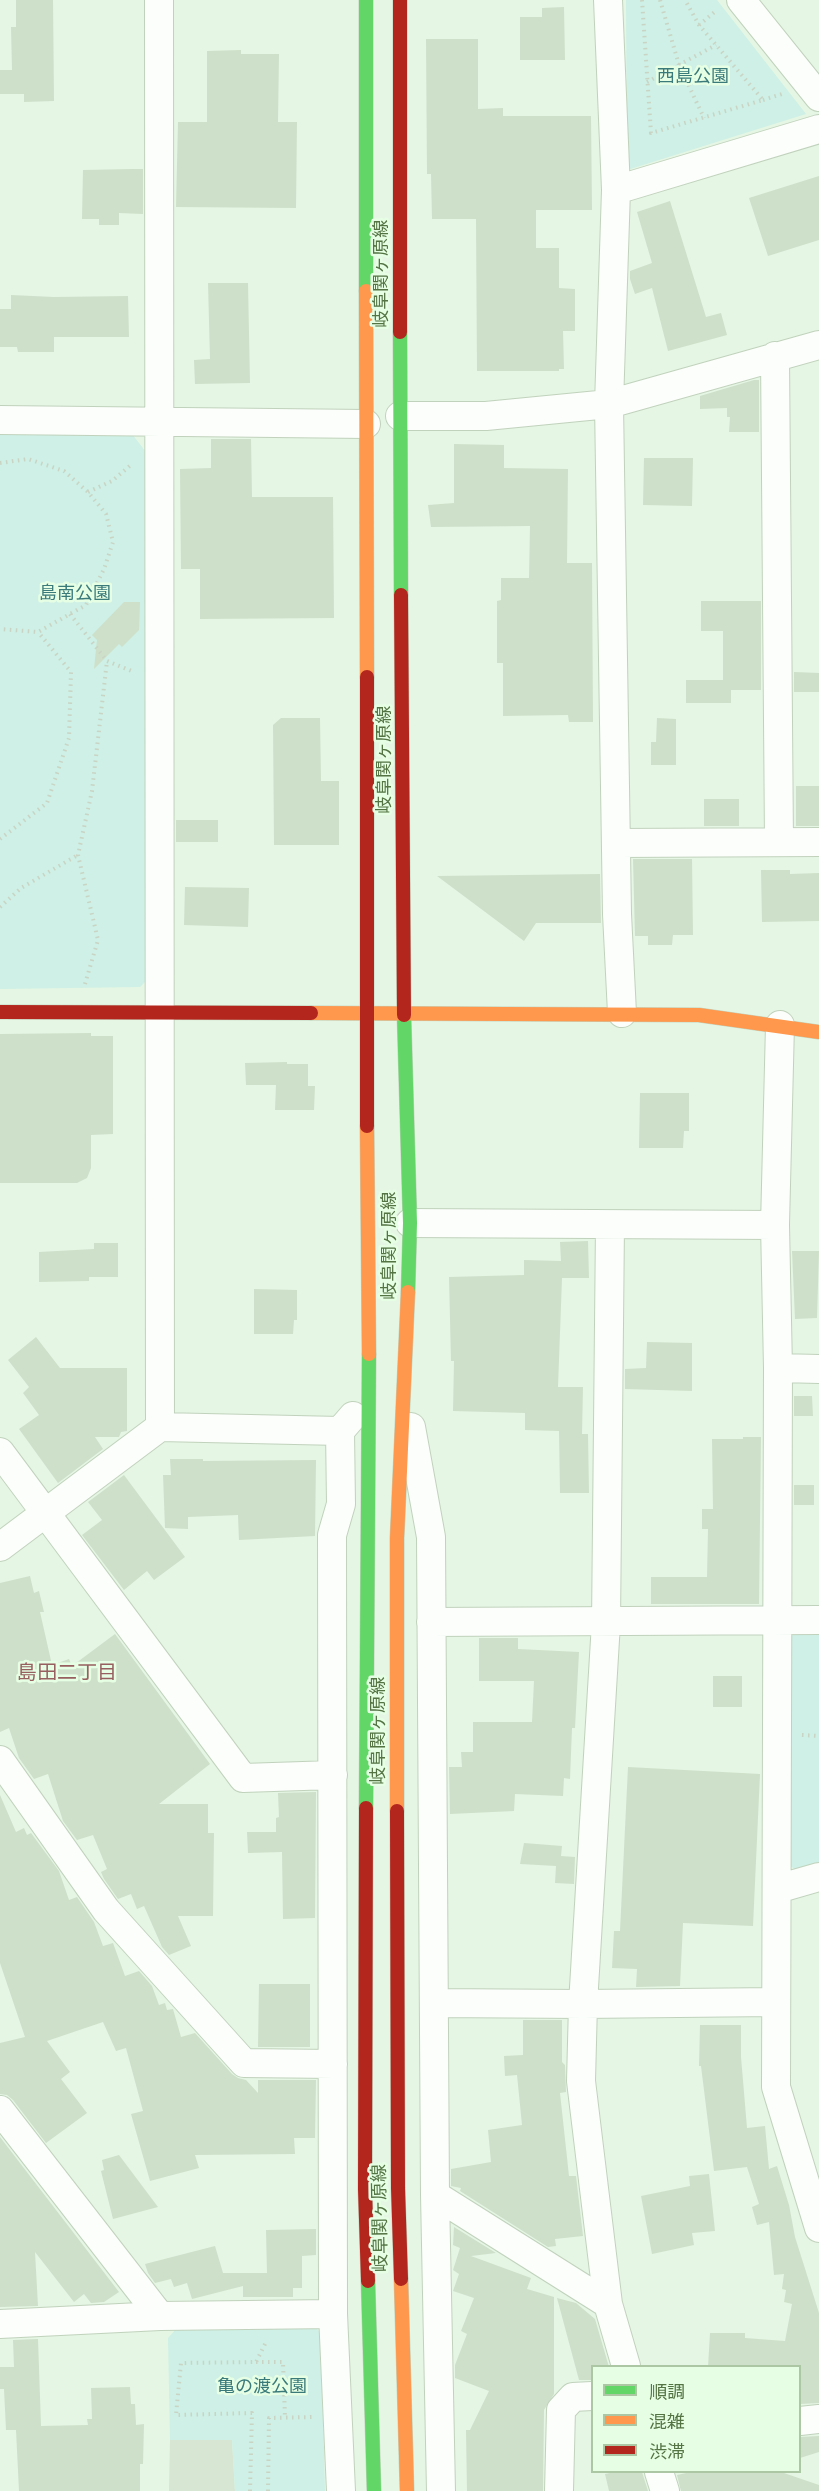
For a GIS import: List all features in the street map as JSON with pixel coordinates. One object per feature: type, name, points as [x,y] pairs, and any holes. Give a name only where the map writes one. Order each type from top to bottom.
[{"type":"main road","name":"岐阜関ヶ原線","points":[[366,0],[367,1224],[370,1395],[367,1535],[365,2189],[374,2491]]},
{"type":"main road","name":"岐阜関ヶ原線","points":[[400,0],[400,416],[405,1012],[410,1223],[405,1396],[397,1538],[398,2188],[407,2491]]},
{"type":"main road","points":[[0,1012],[622,1013],[699,1015],[819,1032]]},
{"type":"street","points":[[159,0],[160,1427]]},
{"type":"street","points":[[608,0],[616,190],[609,404],[618,843],[617,914],[622,1013]]},
{"type":"street","points":[[731,3],[819,96]]},
{"type":"street","points":[[616,190],[819,129]]},
{"type":"street","points":[[400,416],[486,416],[609,404],[819,345]]},
{"type":"street","points":[[775,356],[779,842]]},
{"type":"street","points":[[0,420],[159,431],[366,424]]},
{"type":"street","points":[[618,843],[819,842]]},
{"type":"street","points":[[780,1025],[775,1225],[778,1368],[776,2087],[819,2228]]},
{"type":"street","points":[[410,1223],[610,1226],[775,1225]]},
{"type":"street","points":[[610,1226],[606,1623],[583,2004],[581,2081],[608,2304],[625,2365]]},
{"type":"street","points":[[778,1368],[819,1368]]},
{"type":"street","points":[[341,2491],[333,2314],[332,1536],[341,1504],[340,1431],[370,1395]]},
{"type":"street","points":[[405,1396],[431,1537],[435,2194],[441,2491]]},
{"type":"street","points":[[0,1547],[160,1427],[340,1431]]},
{"type":"street","points":[[0,1452],[243,1778],[333,1775]]},
{"type":"street","points":[[431,1622],[606,1623],[819,1620]]},
{"type":"street","points":[[0,1760],[106,1910],[244,2063],[333,2064]]},
{"type":"street","points":[[777,1889],[819,1877]]},
{"type":"street","points":[[434,2003],[775,2002]]},
{"type":"street","points":[[0,2110],[160,2316]]},
{"type":"street","points":[[435,2194],[608,2304]]},
{"type":"street","points":[[0,2325],[160,2316],[333,2314]]},
{"type":"street","points":[[559,2491],[561,2410],[573,2397],[591,2396]]},
{"type":"street","points":[[801,2421],[819,2419]]},
{"type":"street","points":[[658,2473],[665,2491]]},
{"type":"path","points":[[642,0],[651,133],[763,100],[699,25],[685,0]]},
{"type":"path","points":[[660,0],[679,65],[704,118]]},
{"type":"path","points":[[699,25],[731,3]]},
{"type":"path","points":[[647,82],[716,45]]},
{"type":"path","points":[[88,492],[112,481],[159,431]]},
{"type":"path","points":[[0,463],[28,459],[64,471],[88,492],[106,514],[113,542],[104,569],[86,605],[38,632],[0,629]]},
{"type":"path","points":[[70,614],[106,661],[159,682]]},
{"type":"path","points":[[0,839],[47,803],[69,738],[71,672],[38,632]]},
{"type":"path","points":[[77,1012],[98,940],[78,855],[92,790],[106,661]]},
{"type":"path","points":[[0,907],[21,888],[78,855]]},
{"type":"path","points":[[256,2361],[282,2313]]},
{"type":"path","points":[[250,2491],[252,2413],[176,2415],[181,2363],[282,2362],[285,2417]]},
{"type":"path","points":[[268,2491],[268,2418],[338,2417]]},
{"type":"shaded area","points":[[170,2440],[232,2440],[235,2491],[169,2491]]},
{"type":"green space","name":"西島公園","points":[[626,0],[717,0],[806,114],[627,170]]},
{"type":"green space","name":"島南公園","points":[[129,430],[149,456],[147,980],[140,987],[0,989],[0,431]]},
{"type":"green space","points":[[819,1627],[819,1865],[797,1871],[788,1864],[788,1635]]},
{"type":"green space","name":"亀の渡公園","points":[[311,2323],[321,2333],[325,2491],[235,2491],[232,2440],[170,2440],[168,2338],[177,2328]]},
{"type":"building","points":[[16,0],[53,0],[54,101],[24,102],[24,94],[0,94],[0,70],[12,70],[11,27],[16,27]]},
{"type":"building","points":[[564,7],[565,60],[520,60],[520,17],[542,17],[542,8]]},
{"type":"building","points":[[426,39],[478,39],[478,109],[503,108],[503,116],[591,116],[592,210],[536,210],[536,248],[559,248],[559,288],[575,289],[575,331],[563,331],[564,369],[559,369],[559,371],[477,371],[476,219],[432,219],[431,174],[427,174]]},
{"type":"building","points":[[241,50],[241,54],[279,54],[278,122],[297,122],[296,208],[176,207],[178,122],[207,122],[207,51]]},
{"type":"building","points":[[143,169],[143,214],[119,213],[119,225],[99,225],[99,219],[82,219],[83,170]]},
{"type":"building","points":[[819,176],[819,240],[768,256],[749,198]]},
{"type":"building","points":[[670,201],[706,317],[721,313],[727,335],[668,351],[652,288],[635,294],[630,271],[652,263],[637,212]]},
{"type":"building","points":[[208,283],[248,283],[250,383],[195,384],[194,360],[210,359]]},
{"type":"building","points":[[11,295],[128,296],[129,337],[54,337],[54,352],[18,352],[17,347],[0,347],[0,309],[11,309]]},
{"type":"building","points":[[759,380],[759,432],[729,432],[730,417],[727,417],[727,408],[700,409],[700,396]]},
{"type":"building","points":[[211,439],[251,439],[252,497],[333,497],[334,618],[200,619],[200,569],[181,569],[180,469],[211,468]]},
{"type":"building","points":[[454,444],[504,445],[504,468],[568,469],[567,563],[592,563],[593,722],[569,722],[568,715],[503,716],[503,663],[497,663],[497,601],[501,600],[501,578],[529,578],[530,526],[431,527],[428,505],[454,503]]},
{"type":"building","points":[[644,458],[693,458],[692,506],[643,505]]},
{"type":"building","points":[[701,601],[761,601],[761,690],[731,690],[731,703],[686,703],[686,680],[723,680],[723,631],[701,631]]},
{"type":"building","points":[[124,602],[140,602],[139,630],[122,647],[119,644],[94,669],[97,640],[92,635]]},
{"type":"building","points":[[794,672],[819,673],[819,692],[794,692]]},
{"type":"building","points":[[281,718],[320,718],[321,781],[339,781],[339,845],[274,845],[273,725]]},
{"type":"building","points":[[657,718],[676,719],[676,765],[651,765],[651,742],[656,742]]},
{"type":"building","points":[[796,786],[819,786],[819,826],[796,826]]},
{"type":"building","points":[[704,799],[739,799],[739,826],[704,826]]},
{"type":"building","points":[[176,820],[218,820],[218,842],[176,842]]},
{"type":"building","points":[[633,859],[692,859],[693,935],[673,935],[672,945],[648,945],[648,936],[635,936]]},
{"type":"building","points":[[761,870],[790,870],[790,874],[819,873],[819,921],[762,922]]},
{"type":"building","points":[[600,874],[601,923],[536,923],[524,941],[437,876]]},
{"type":"building","points":[[185,887],[249,888],[248,927],[184,925]]},
{"type":"building","points":[[91,1033],[91,1036],[113,1036],[113,1134],[91,1135],[91,1168],[87,1178],[77,1183],[0,1183],[0,1034]]},
{"type":"building","points":[[287,1062],[287,1064],[308,1064],[308,1086],[315,1086],[314,1110],[275,1110],[276,1085],[246,1085],[245,1063]]},
{"type":"building","points":[[640,1093],[689,1093],[689,1131],[684,1131],[683,1148],[639,1148]]},
{"type":"building","points":[[588,1241],[589,1278],[562,1278],[558,1387],[583,1387],[582,1434],[588,1434],[589,1493],[560,1493],[559,1431],[525,1430],[525,1413],[453,1411],[454,1361],[451,1361],[449,1277],[524,1275],[524,1260],[561,1261],[560,1242]]},
{"type":"building","points":[[94,1243],[118,1243],[118,1277],[89,1277],[89,1281],[39,1282],[39,1252],[94,1249]]},
{"type":"building","points":[[792,1251],[819,1251],[817,1318],[795,1319]]},
{"type":"building","points":[[254,1289],[297,1290],[297,1320],[294,1320],[293,1334],[254,1334]]},
{"type":"building","points":[[36,1337],[60,1368],[127,1368],[127,1431],[121,1432],[119,1437],[95,1437],[103,1449],[58,1483],[19,1429],[39,1415],[23,1393],[29,1387],[8,1360]]},
{"type":"building","points":[[647,1342],[692,1343],[692,1391],[625,1389],[625,1369],[646,1368]]},
{"type":"building","points":[[794,1396],[812,1396],[813,1416],[794,1416]]},
{"type":"building","points":[[743,1437],[761,1437],[759,1604],[651,1604],[651,1577],[707,1577],[708,1529],[702,1529],[702,1509],[713,1509],[712,1439],[743,1439]]},
{"type":"building","points":[[170,1459],[316,1460],[315,1536],[239,1540],[238,1515],[188,1517],[188,1529],[165,1528],[163,1475],[171,1475]]},
{"type":"building","points":[[124,1475],[185,1557],[154,1580],[147,1571],[124,1590],[82,1535],[102,1520],[88,1502]]},
{"type":"building","points":[[794,1485],[814,1485],[814,1505],[794,1505]]},
{"type":"building","points":[[30,1576],[34,1593],[39,1591],[44,1612],[40,1612],[52,1665],[69,1659],[72,1666],[115,1634],[210,1764],[159,1804],[208,1804],[208,1833],[214,1833],[213,1916],[178,1916],[191,1946],[169,1955],[162,1947],[144,1906],[137,1909],[131,1894],[118,1899],[104,1879],[101,1872],[107,1869],[93,1835],[77,1840],[63,1821],[48,1774],[34,1779],[19,1758],[9,1728],[0,1732],[0,1583]]},
{"type":"building","points":[[479,1638],[518,1638],[518,1649],[579,1652],[570,1779],[564,1778],[563,1796],[515,1794],[514,1811],[450,1814],[449,1767],[462,1767],[461,1752],[473,1752],[473,1722],[532,1722],[534,1681],[479,1681]]},
{"type":"building","points":[[713,1676],[742,1676],[742,1707],[713,1707]]},
{"type":"building","points":[[628,1767],[760,1774],[753,1926],[683,1923],[680,1986],[636,1987],[637,1969],[612,1968],[614,1931],[620,1931]]},
{"type":"building","points":[[316,1792],[315,1918],[283,1919],[282,1852],[248,1853],[247,1832],[276,1832],[276,1818],[279,1817],[278,1793]]},
{"type":"building","points":[[0,1795],[16,1832],[24,1828],[27,1835],[31,1833],[59,1871],[69,1900],[77,1897],[94,1922],[103,1946],[113,1943],[125,1976],[139,1971],[152,1986],[159,2005],[165,2003],[167,2010],[173,2009],[181,2037],[195,2033],[232,2074],[246,2080],[258,2093],[258,2080],[316,2080],[315,2138],[294,2138],[295,2154],[195,2155],[199,2168],[150,2181],[131,2114],[143,2111],[126,2048],[116,2051],[103,2022],[47,2041],[70,2072],[61,2079],[87,2113],[46,2143],[13,2100],[7,2095],[0,2094],[0,2043],[25,2037],[0,1963]]},
{"type":"building","points":[[524,1843],[562,1846],[561,1856],[575,1857],[574,1884],[555,1883],[556,1866],[520,1864]]},
{"type":"building","points":[[259,1984],[310,1984],[310,2047],[258,2047]]},
{"type":"building","points":[[523,2020],[562,2020],[562,2062],[565,2065],[566,2092],[560,2093],[569,2176],[576,2176],[583,2236],[555,2239],[556,2246],[548,2247],[460,2191],[461,2188],[451,2186],[451,2169],[491,2162],[488,2130],[522,2125],[517,2075],[505,2076],[504,2056],[523,2055]]},
{"type":"building","points":[[700,2025],[741,2025],[741,2057],[747,2128],[765,2126],[769,2169],[777,2166],[789,2205],[795,2237],[819,2313],[819,2403],[801,2404],[801,2365],[708,2365],[710,2333],[745,2333],[745,2338],[785,2341],[792,2304],[784,2302],[786,2290],[782,2289],[784,2274],[774,2275],[769,2222],[757,2225],[752,2207],[759,2204],[747,2167],[714,2171],[701,2066],[699,2066]]},
{"type":"building","points":[[0,2137],[119,2292],[104,2302],[91,2303],[84,2294],[74,2302],[35,2252],[38,2306],[0,2307]]},
{"type":"building","points":[[119,2155],[158,2207],[113,2219],[101,2171],[104,2170],[102,2160]]},
{"type":"building","points":[[709,2174],[715,2231],[692,2233],[694,2245],[652,2254],[641,2196],[690,2186],[689,2176]]},
{"type":"building","points":[[454,2227],[496,2253],[471,2256],[531,2278],[527,2289],[554,2297],[554,2394],[544,2410],[543,2491],[467,2491],[466,2430],[470,2430],[489,2391],[455,2378],[455,2365],[467,2334],[461,2331],[474,2298],[453,2291],[459,2274],[453,2270],[460,2248],[453,2245]]},
{"type":"building","points":[[316,2229],[316,2255],[302,2256],[302,2288],[293,2288],[293,2297],[243,2297],[243,2286],[192,2299],[187,2283],[174,2287],[171,2279],[155,2283],[145,2264],[215,2246],[223,2273],[267,2273],[266,2230]]},
{"type":"building","points":[[557,2298],[576,2303],[595,2319],[608,2365],[591,2365],[591,2380],[579,2380]]},
{"type":"building","points":[[38,2339],[41,2426],[88,2425],[87,2419],[92,2419],[91,2388],[130,2387],[131,2404],[135,2404],[136,2425],[144,2424],[140,2491],[19,2491],[16,2430],[6,2430],[4,2389],[0,2389],[0,2367],[14,2367],[13,2340]]},
{"type":"building","points":[[819,2436],[819,2452],[801,2458],[801,2437]]},
{"type":"building","points":[[642,2473],[648,2491],[609,2491],[605,2474]]},
{"type":"building","points":[[686,2473],[784,2473],[819,2485],[819,2491],[681,2491],[677,2475]]},
{"type":"traffic: fast","points":[[366,0],[366,291]]},
{"type":"traffic: fast","points":[[400,332],[401,595]]},
{"type":"traffic: fast","points":[[404,1015],[410,1223],[408,1292]]},
{"type":"traffic: fast","points":[[366,1808],[369,1354]]},
{"type":"traffic: fast","points":[[368,2281],[374,2491]]},
{"type":"traffic: slow","points":[[366,291],[367,677]]},
{"type":"traffic: slow","points":[[311,1013],[699,1015],[819,1032]]},
{"type":"traffic: slow","points":[[367,1126],[369,1354]]},
{"type":"traffic: slow","points":[[397,1811],[397,1538],[408,1292]]},
{"type":"traffic: slow","points":[[401,2279],[407,2491]]},
{"type":"traffic: jam","points":[[400,0],[400,332]]},
{"type":"traffic: jam","points":[[401,595],[404,1015]]},
{"type":"traffic: jam","points":[[367,677],[367,1126]]},
{"type":"traffic: jam","points":[[0,1012],[311,1013]]},
{"type":"traffic: jam","points":[[366,1808],[365,2189],[368,2281]]},
{"type":"traffic: jam","points":[[397,1811],[398,2188],[401,2279]]},
{"type":"district","name":"島田二丁目","points":[[67,1674]]}]
